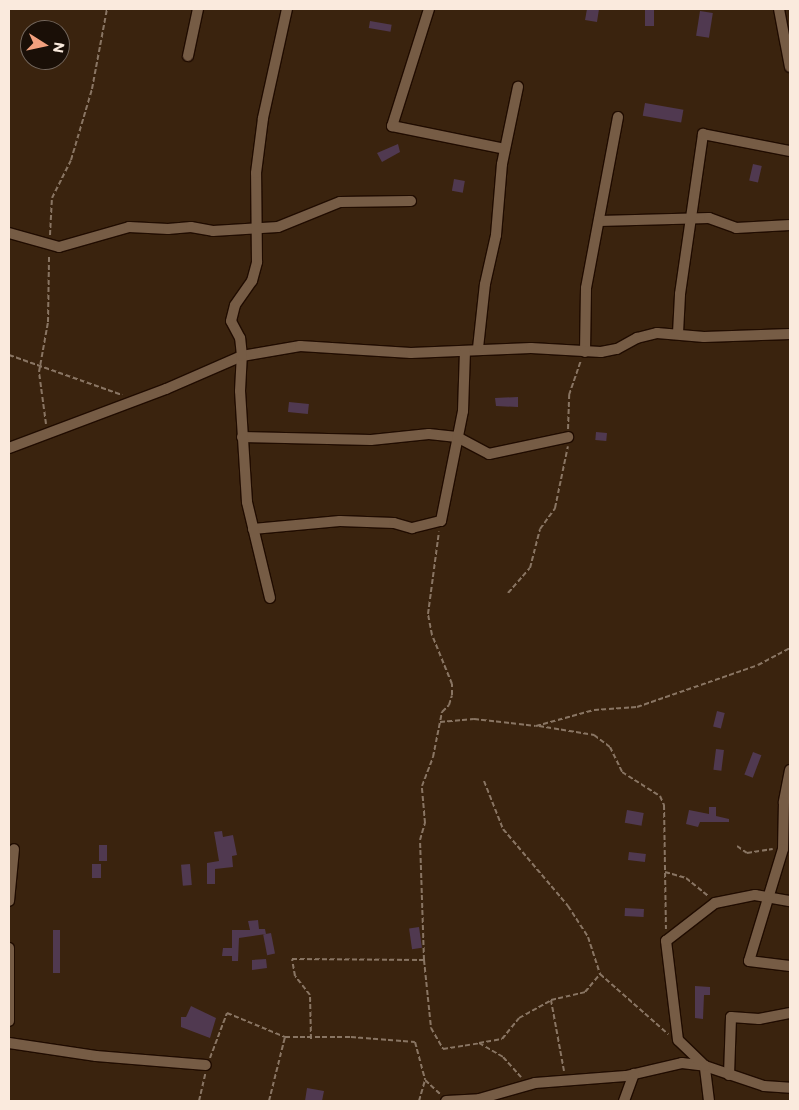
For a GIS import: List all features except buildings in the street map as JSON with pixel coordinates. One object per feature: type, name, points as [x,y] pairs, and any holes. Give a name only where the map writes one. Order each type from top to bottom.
[{"type":"street","points":[[188,56],[198,9]]},
{"type":"street","points":[[270,598],[246,502],[242,437],[242,356],[240,338],[231,321],[235,305],[252,281],[257,262],[256,172],[263,118],[286,9]]},
{"type":"street","points":[[429,9],[392,126],[505,148]]},
{"type":"street","points":[[779,9],[790,67]]},
{"type":"street","points":[[478,348],[485,284],[496,235],[505,148],[518,87]]},
{"type":"street","points":[[585,352],[586,288],[618,117]]},
{"type":"street","points":[[678,333],[680,294],[693,218],[704,134],[790,151]]},
{"type":"street","points":[[9,233],[50,244],[68,246],[129,227],[256,229],[292,223],[340,202],[411,201]]},
{"type":"street","points":[[599,221],[709,218],[736,228],[790,225]]},
{"type":"street","points":[[9,436],[13,446],[140,398],[242,356],[300,346],[411,353],[465,351],[478,348],[585,352],[618,349],[637,338],[657,333],[678,333],[704,338],[790,334]]},
{"type":"street","points":[[252,529],[340,522],[394,524],[412,528],[441,521],[463,411],[465,351]]},
{"type":"street","points":[[242,437],[371,440],[429,434],[457,437],[489,454],[568,437]]},
{"type":"street","points":[[790,770],[788,814],[783,849],[749,961],[790,966]]},
{"type":"street","points":[[9,901],[14,849]]},
{"type":"street","points":[[709,1101],[705,1066],[678,1040],[666,941],[714,903],[756,895],[790,902]]},
{"type":"street","points":[[9,948],[9,1021]]},
{"type":"street","points":[[730,1075],[731,1017],[759,1019],[790,1013]]},
{"type":"street","points":[[9,1043],[96,1056],[206,1065]]},
{"type":"street","points":[[447,1101],[478,1099],[535,1083],[634,1074],[682,1063],[705,1066],[764,1086],[790,1088]]},
{"type":"street","points":[[624,1101],[634,1074]]},
{"type":"path","points":[[48,434],[40,366],[50,299],[52,198],[71,160],[92,89],[107,9]]},
{"type":"path","points":[[508,594],[530,568],[540,529],[555,508],[555,496],[568,456],[569,395],[585,352]]},
{"type":"path","points":[[9,355],[110,392],[140,398]]},
{"type":"path","points":[[441,521],[427,599],[432,635],[452,684],[451,701],[442,712],[433,758],[422,786],[425,823],[420,840],[424,960],[431,1028],[443,1049],[502,1039],[519,1018],[551,1000],[585,992],[600,974]]},
{"type":"path","points":[[536,726],[594,710],[624,710],[652,704],[758,665],[790,648]]},
{"type":"path","points":[[440,722],[474,719],[536,726],[594,736],[610,747],[622,772],[660,796],[664,806],[666,941]]},
{"type":"path","points":[[484,781],[503,829],[568,906],[588,937],[600,974],[626,994],[655,1026],[678,1040]]},
{"type":"path","points":[[737,846],[747,852],[758,849],[783,849]]},
{"type":"path","points":[[664,872],[686,878],[714,903]]},
{"type":"path","points":[[311,1039],[310,995],[295,976],[292,959],[424,960]]},
{"type":"path","points":[[551,1000],[566,1080]]},
{"type":"path","points":[[227,1013],[285,1037],[311,1039],[351,1037],[416,1042],[425,1080],[419,1101]]},
{"type":"path","points":[[269,1101],[285,1037]]},
{"type":"path","points":[[479,1043],[503,1058],[517,1075],[535,1083]]},
{"type":"path","points":[[425,1080],[447,1101]]}]
